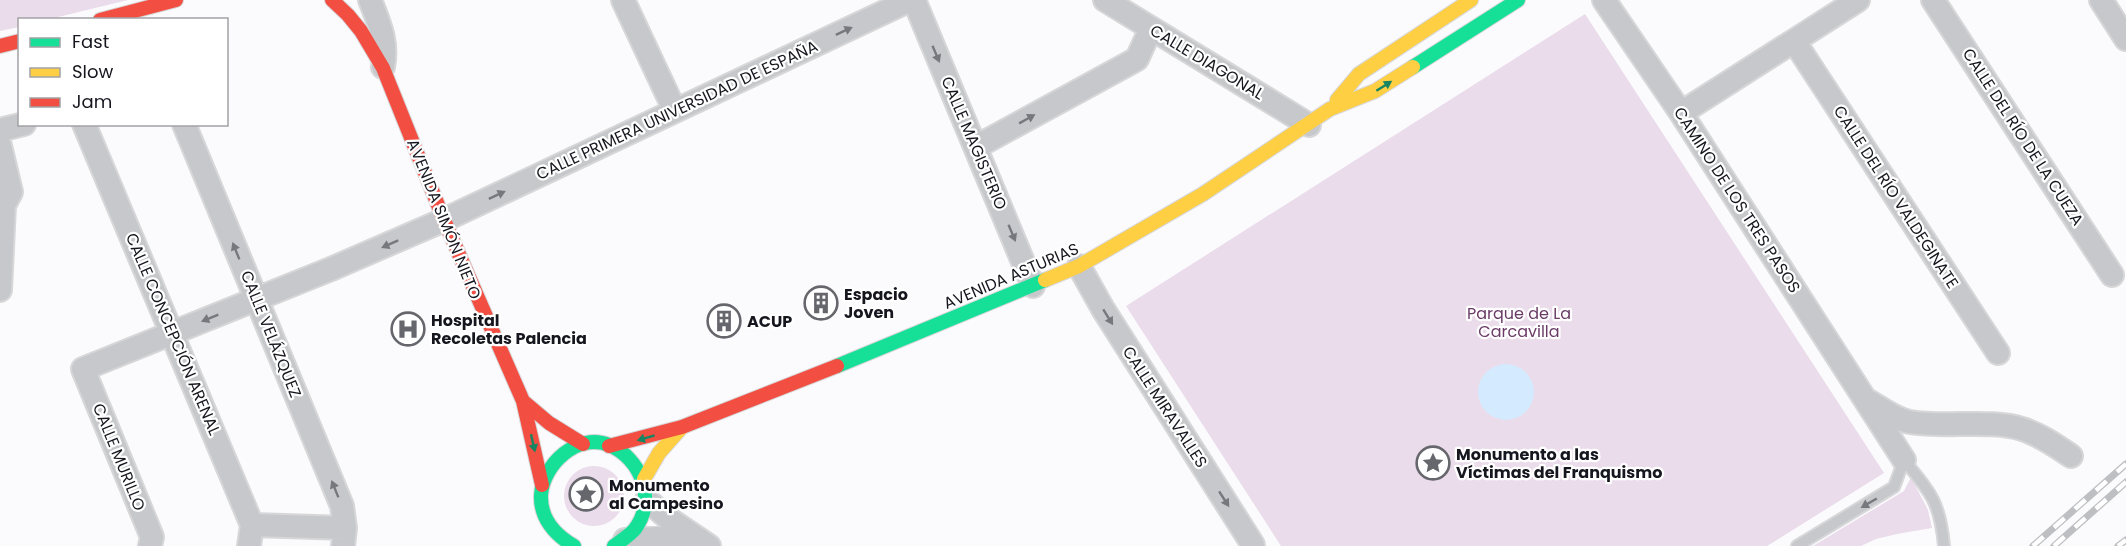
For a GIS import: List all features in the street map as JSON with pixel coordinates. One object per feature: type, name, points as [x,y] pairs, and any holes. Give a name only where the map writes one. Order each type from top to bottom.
[{"type":"main road","points":[[108,18],[176,0]]},
{"type":"main road","name":"AVENIDA ASTURIAS","points":[[609,446],[682,427],[786,387],[1079,266],[1203,194],[1330,109],[1375,91],[1518,0]]},
{"type":"main road","name":"AVENIDA SIMÓN NIETO","points":[[337,2],[354,20],[371,44],[383,68],[444,220],[523,401],[542,485],[541,500],[550,527]]},
{"type":"main road","name":"AVENIDA ASTURIAS","points":[[1330,109],[1359,74],[1464,2]]},
{"type":"main road","points":[[0,46],[18,42]]},
{"type":"main road","name":"AVENIDA SIMÓN NIETO","points":[[523,401],[549,423],[583,444]]},
{"type":"main road","points":[[620,543],[636,529],[644,515],[646,490],[659,453],[682,427]]},
{"type":"main road","points":[[542,485],[547,471],[556,459],[583,444],[596,443],[609,446],[631,458],[639,468],[646,490]]},
{"type":"main road","points":[[547,546],[550,527]]},
{"type":"main road","points":[[550,527],[562,540],[574,546]]},
{"type":"street","name":"AVENIDA SIMÓN NIETO","points":[[370,0],[384,39],[386,53],[383,68]]},
{"type":"street","points":[[623,0],[675,111]]},
{"type":"street","name":"CALLE PRIMERA UNIVERSIDAD DE ESPAÑA","points":[[83,369],[444,220],[912,0]]},
{"type":"street","name":"CALLE MAGISTERIO","points":[[912,0],[1033,286]]},
{"type":"street","name":"CALLE DIAGONAL","points":[[1105,0],[1309,124]]},
{"type":"street","name":"CAMINO DE LOS TRES PASOS","points":[[1604,0],[1681,113],[1904,460]]},
{"type":"street","points":[[1681,113],[1858,0]]},
{"type":"street","name":"CALLE DEL RÍO DE LA CUEZA","points":[[1933,0],[2112,274]]},
{"type":"street","points":[[2101,0],[2126,39]]},
{"type":"street","points":[[976,147],[1137,59],[1151,28]]},
{"type":"street","name":"CALLE DEL RÍO VALDEGINATE","points":[[1794,41],[1998,353]]},
{"type":"street","points":[[0,130],[18,126]]},
{"type":"street","name":"CALLE CONCEPCIÓN ARENAL","points":[[85,126],[172,333],[251,535]]},
{"type":"street","name":"CALLE VELÁZQUEZ","points":[[185,126],[342,506],[344,537]]},
{"type":"street","points":[[0,146],[11,192],[2,205],[0,290]]},
{"type":"street","name":"CALLE MIRAVALLES","points":[[1079,266],[1103,309],[1252,546]]},
{"type":"street","name":"CALLE MURILLO","points":[[83,369],[152,537],[150,546]]},
{"type":"street","name":"CAMINO DE LOS TRES PASOS","points":[[1867,400],[1907,422],[1952,426],[1988,425],[2021,429],[2072,456]]},
{"type":"street","points":[[646,490],[660,512],[700,541]]},
{"type":"street","points":[[251,535],[344,537]]},
{"type":"street","points":[[620,543],[700,541]]},
{"type":"lane","points":[[1797,546],[1894,487],[1904,460]]},
{"type":"lane","points":[[1904,460],[1931,493],[1942,520],[1944,546]]},
{"type":"green space","points":[[0,0],[128,0],[54,18],[18,18],[18,27],[0,31]]},
{"type":"green space","name":"Parque de La Carcavilla","points":[[1585,14],[1884,473],[1767,546],[1281,546],[1126,306]]},
{"type":"green space","points":[[594,466],[611,471],[619,479],[624,496],[619,513],[611,521],[594,526],[577,521],[569,513],[564,496],[569,479],[577,471]]},
{"type":"green space","points":[[1911,477],[1928,510],[1932,528],[1876,539],[1861,546],[1813,546],[1904,491]]},
{"type":"water","points":[[1506,364],[1517,366],[1526,372],[1532,381],[1534,392],[1532,403],[1526,412],[1517,418],[1506,420],[1495,418],[1486,412],[1480,403],[1478,392],[1480,381],[1486,372],[1495,366]]},
{"type":"railway","points":[[2033,546],[2126,464]]},
{"type":"railway","points":[[2054,546],[2126,482]]},
{"type":"railway","points":[[2118,546],[2126,540]]},
{"type":"traffic: fast","points":[[1413,67],[1518,0]]},
{"type":"traffic: fast","points":[[837,366],[1045,280]]},
{"type":"traffic: fast","points":[[574,546],[561,537],[546,518],[541,503],[543,483],[555,462],[564,454],[574,447],[597,442],[609,445],[630,459],[637,469],[645,493],[642,517],[635,529],[614,546]]},
{"type":"traffic: slow","points":[[1337,100],[1359,74],[1471,0]]},
{"type":"traffic: slow","points":[[1045,280],[1079,266],[1203,194],[1330,109],[1375,91],[1413,67]]},
{"type":"traffic: slow","points":[[644,479],[659,453],[682,427]]},
{"type":"traffic: jam","points":[[108,18],[176,0]]},
{"type":"traffic: jam","points":[[332,0],[361,31],[383,68],[444,220],[523,401],[542,485]]},
{"type":"traffic: jam","points":[[0,46],[18,42]]},
{"type":"traffic: jam","points":[[609,446],[682,427],[837,366]]},
{"type":"traffic: jam","points":[[523,401],[549,423],[583,444]]},
{"type":"place","name":"Espacio Joven","points":[[821,303]]},
{"type":"place","name":"ACUP","points":[[724,321]]},
{"type":"place","name":"Hospital Recoletas Palencia","points":[[408,329]]},
{"type":"place","name":"Monumento a las Víctimas del Franquismo","points":[[1433,463]]},
{"type":"place","name":"Monumento al Campesino","points":[[586,494]]}]
